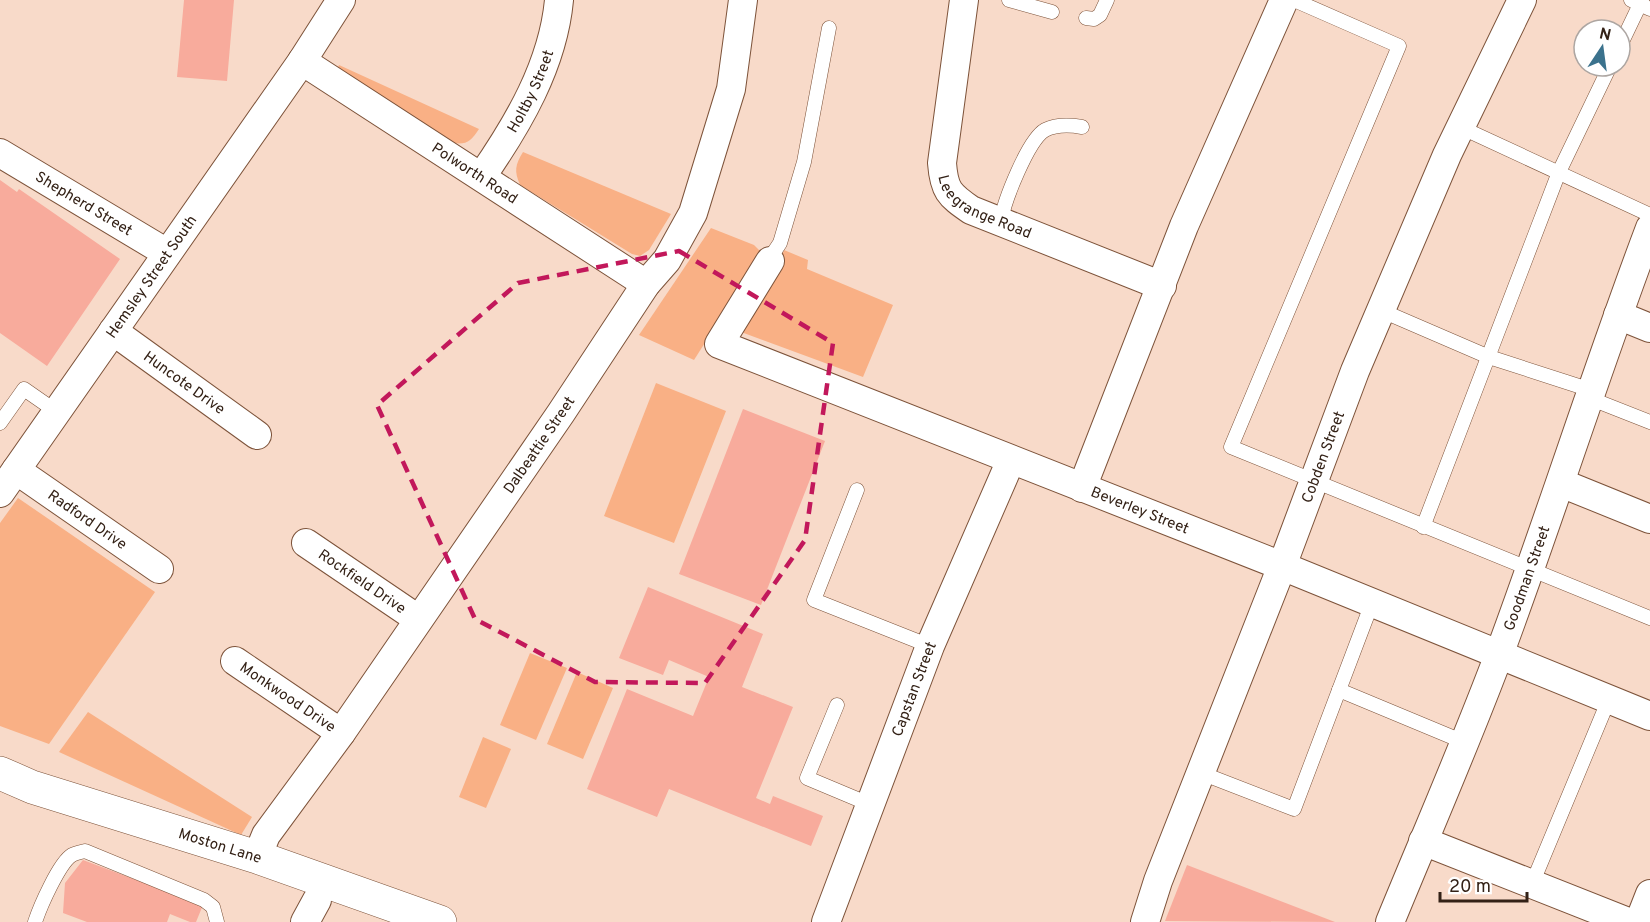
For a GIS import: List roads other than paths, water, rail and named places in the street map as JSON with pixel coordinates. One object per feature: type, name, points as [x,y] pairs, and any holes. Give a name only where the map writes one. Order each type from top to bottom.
[{"type":"street","name":"Hemsley Street South","points":[[0,493],[302,61],[341,0]]},
{"type":"street","name":"Holtby Street","points":[[482,176],[511,135],[546,60],[559,0]]},
{"type":"street","name":"Dalbeattie Street","points":[[257,857],[266,835],[341,733],[561,413],[646,284],[667,260],[693,213],[731,88],[744,0]]},
{"type":"street","name":"Leegrange Road","points":[[964,0],[942,163],[943,182],[954,198],[970,210],[1162,286]]},
{"type":"street","name":"Cobden Street","points":[[1145,922],[1158,881],[1282,566],[1355,371],[1461,127],[1522,0]]},
{"type":"street","points":[[1082,488],[1184,226],[1286,3]]},
{"type":"street","name":"Polworth Road","points":[[302,61],[646,284]]},
{"type":"street","name":"Shepherd Street","points":[[0,153],[166,253]]},
{"type":"street","name":"Goodman Street","points":[[1390,922],[1499,655],[1562,483],[1590,394],[1650,228]]},
{"type":"street","name":"Beverley Street","points":[[772,257],[720,344],[1282,566],[1650,716]]},
{"type":"street","points":[[1618,315],[1650,328]]},
{"type":"street","name":"Huncote Drive","points":[[113,331],[257,435]]},
{"type":"street","name":"Capstan Street","points":[[826,922],[930,646],[1011,460]]},
{"type":"street","name":"Radford Drive","points":[[16,470],[159,569]]},
{"type":"street","points":[[1562,483],[1650,519]]},
{"type":"street","name":"Rockfield Drive","points":[[306,543],[418,619]]},
{"type":"street","name":"Monkwood Drive","points":[[235,661],[341,733]]},
{"type":"street","name":"Moston Lane","points":[[1,780],[32,787],[257,857],[440,922]]},
{"type":"street","points":[[1423,841],[1628,922]]},
{"type":"lane","points":[[1009,0],[1052,12]]},
{"type":"lane","points":[[1086,18],[1094,19],[1100,15],[1107,0]]},
{"type":"lane","points":[[1286,3],[1400,46],[1231,447],[1650,618]]},
{"type":"lane","points":[[1632,21],[1641,3]]},
{"type":"lane","points":[[772,257],[780,243],[804,162],[830,28]]},
{"type":"lane","points":[[1423,527],[1559,172],[1604,78]]},
{"type":"lane","points":[[1001,221],[1014,180],[1026,155],[1043,131],[1054,126],[1082,127]]},
{"type":"lane","points":[[1461,127],[1650,215]]},
{"type":"lane","points":[[1380,310],[1489,357],[1590,394],[1650,422]]},
{"type":"lane","points":[[0,423],[24,389],[57,412]]},
{"type":"lane","points":[[857,489],[814,600],[930,646]]},
{"type":"lane","points":[[1201,773],[1294,809],[1372,603]]},
{"type":"lane","points":[[1339,690],[1464,742]]},
{"type":"lane","points":[[1532,884],[1609,699]]},
{"type":"lane","points":[[837,705],[807,778],[869,804]]},
{"type":"lane","points":[[35,922],[40,904],[66,860],[73,854],[86,851],[204,900],[213,907],[217,922]]}]
